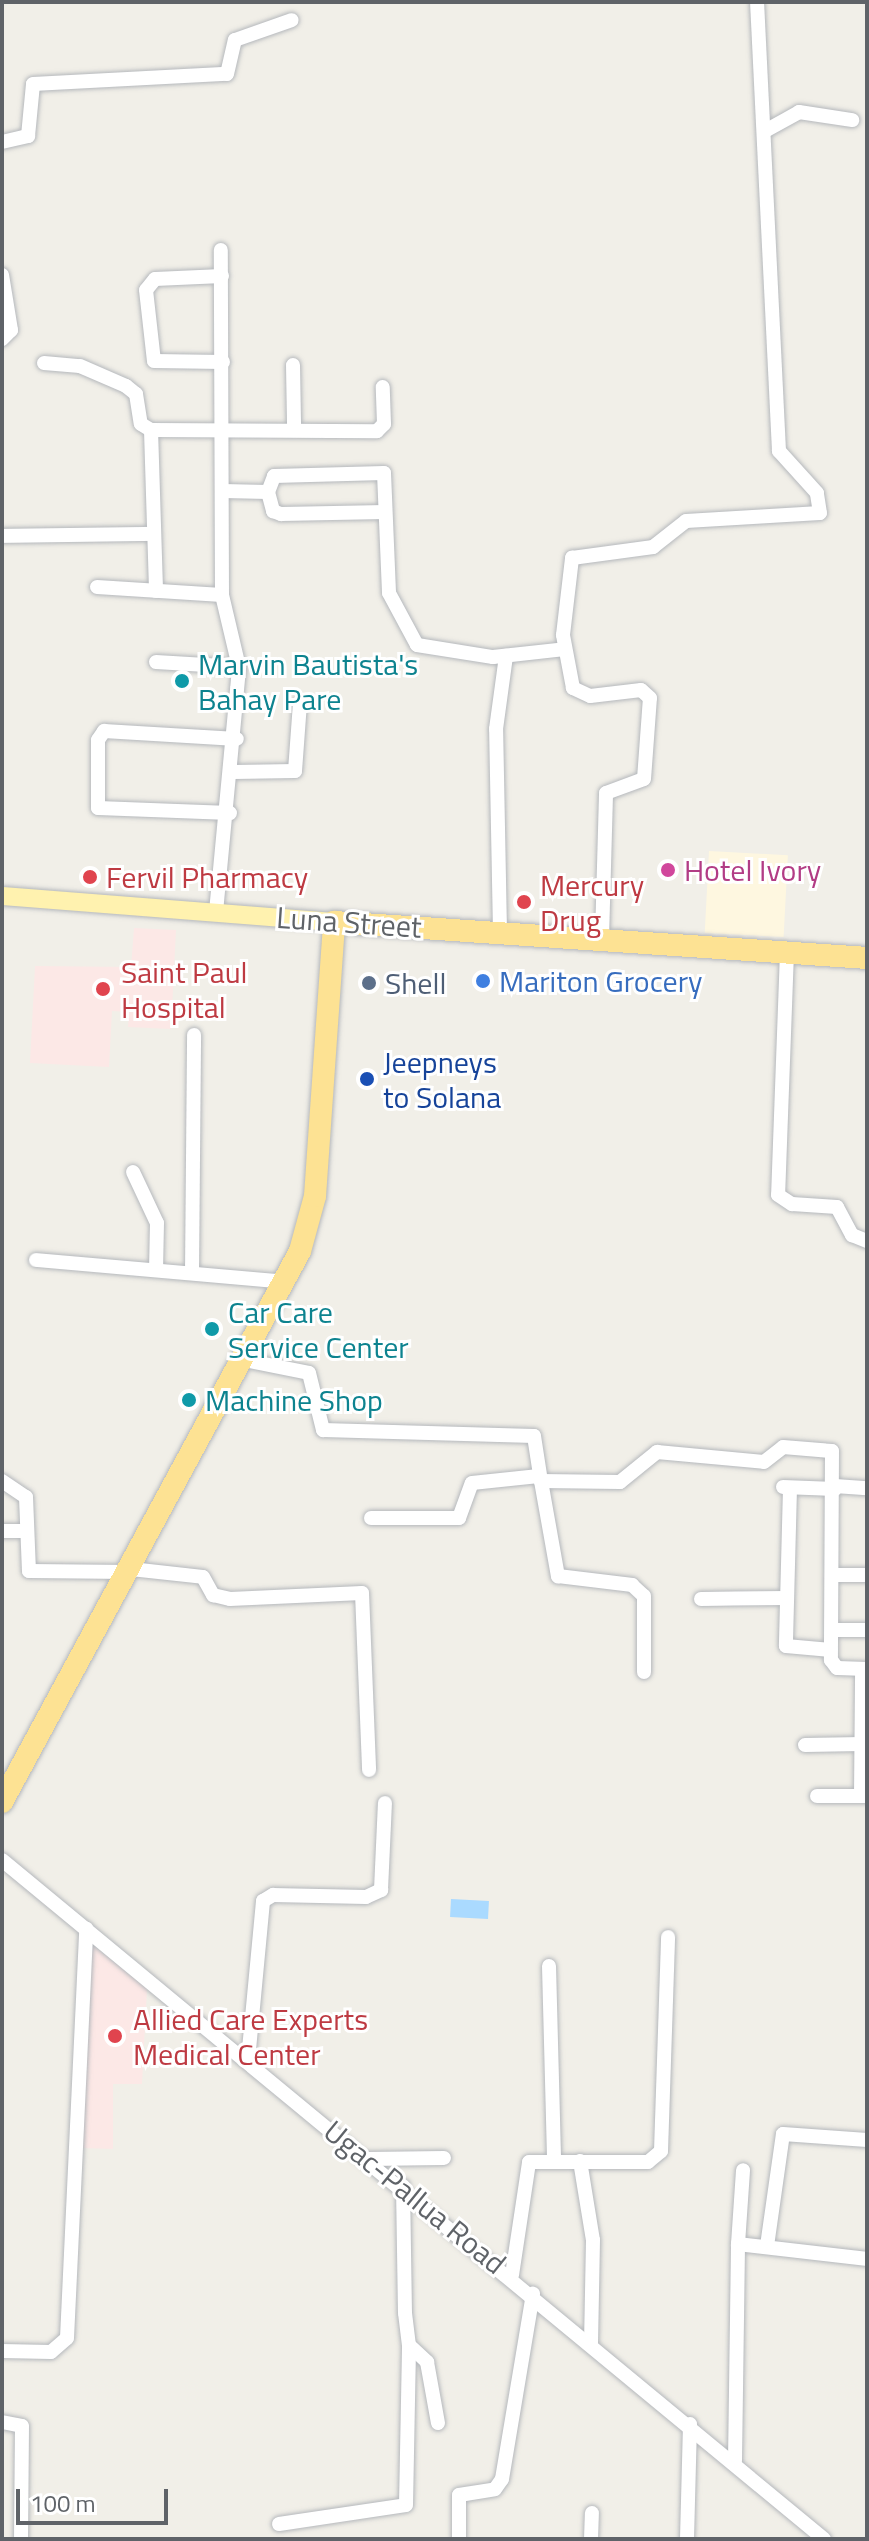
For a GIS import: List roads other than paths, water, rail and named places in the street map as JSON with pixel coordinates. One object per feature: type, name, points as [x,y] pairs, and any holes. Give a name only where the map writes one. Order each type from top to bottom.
[{"type":"highway","name":"Luna Street","points":[[334,922],[867,958]]},
{"type":"highway","points":[[2,1802],[286,1282],[315,1196],[334,922]]},
{"type":"main road","name":"Luna Street","points":[[2,896],[334,922]]},
{"type":"street","points":[[602,938],[605,799],[613,785],[644,779],[650,698],[641,690],[576,693],[565,649],[577,552],[653,547],[686,521],[820,513],[817,493],[779,451],[757,2]]},
{"type":"street","points":[[2,142],[28,136],[33,84],[227,74],[235,40],[292,20]]},
{"type":"street","points":[[765,131],[799,112],[852,120]]},
{"type":"street","points":[[216,912],[234,772],[239,667],[222,595],[224,425],[221,250]]},
{"type":"street","points":[[2,275],[11,330],[2,339]]},
{"type":"street","points":[[222,276],[155,279],[146,290],[154,361],[223,362]]},
{"type":"street","points":[[44,363],[80,366],[126,386],[136,394],[143,427],[151,430],[224,425],[382,429],[383,387]]},
{"type":"street","points":[[293,365],[294,425]]},
{"type":"street","points":[[151,430],[156,591]]},
{"type":"street","points":[[385,512],[281,514],[273,511],[268,492],[274,476],[384,473],[389,593],[407,636],[427,650],[506,656],[565,649]]},
{"type":"street","points":[[223,491],[268,492]]},
{"type":"street","points":[[2,536],[154,534]]},
{"type":"street","points":[[97,587],[222,595]]},
{"type":"street","points":[[500,932],[496,729],[506,656]]},
{"type":"street","points":[[156,662],[239,667]]},
{"type":"street","points":[[234,772],[295,771],[300,703]]},
{"type":"street","points":[[230,813],[98,808],[98,740],[104,731],[237,739]]},
{"type":"street","points":[[787,952],[778,1195],[792,1204],[837,1207],[852,1235],[867,1241]]},
{"type":"street","points":[[192,1273],[194,1035]]},
{"type":"street","points":[[133,1172],[157,1223],[156,1270]]},
{"type":"street","points":[[36,1260],[286,1282]]},
{"type":"street","points":[[244,1360],[309,1373],[323,1430],[529,1435],[537,1441],[540,1478],[558,1576],[632,1585],[644,1596],[644,1672]]},
{"type":"street","points":[[371,1518],[459,1518],[472,1483],[540,1478],[620,1482],[647,1453],[764,1462],[783,1447],[832,1451],[835,1488],[831,1650],[837,1668],[865,1669],[862,1744],[864,1796],[817,1796]]},
{"type":"street","points":[[2,1481],[26,1497],[33,1573],[130,1571],[203,1577],[213,1595],[230,1599],[362,1593],[369,1770]]},
{"type":"street","points":[[831,1650],[786,1646],[785,1487],[867,1488]]},
{"type":"street","points":[[2,1531],[27,1531]]},
{"type":"street","points":[[833,1575],[867,1575]]},
{"type":"street","points":[[701,1599],[786,1598]]},
{"type":"street","points":[[832,1630],[867,1630]]},
{"type":"street","points":[[805,1745],[862,1744]]},
{"type":"street","points":[[248,2060],[263,1901],[273,1895],[366,1897],[381,1890],[385,1803]]},
{"type":"street","name":"Ugac-Pallua Road","points":[[2,1860],[512,2275],[824,2539]]},
{"type":"street","points":[[2,2351],[51,2352],[67,2338],[86,1928]]},
{"type":"street","points":[[512,2275],[526,2166],[554,2161],[648,2162],[661,2151],[668,1937]]},
{"type":"street","points":[[549,1966],[554,2161]]},
{"type":"street","points":[[767,2246],[783,2134],[867,2140]]},
{"type":"street","points":[[368,2159],[444,2158]]},
{"type":"street","points":[[580,2161],[593,2240],[591,2343]]},
{"type":"street","points":[[735,2461],[738,2244],[743,2170]]},
{"type":"street","points":[[279,2524],[406,2505],[409,2345],[403,2186]]},
{"type":"street","points":[[738,2244],[867,2259]]},
{"type":"street","points":[[459,2539],[459,2495],[495,2489],[502,2479],[533,2294]]},
{"type":"street","points":[[409,2345],[427,2362],[438,2423]]},
{"type":"street","points":[[2,2422],[22,2426],[21,2539]]},
{"type":"street","points":[[687,2539],[690,2424]]},
{"type":"street","points":[[591,2539],[592,2513]]},
{"type":"water","points":[[451,1899],[489,1901],[488,1919],[450,1917]]},
{"type":"place","name":"Marvin Bautista's Bahay Pare","points":[[182,681]]},
{"type":"place","name":"Hotel Ivory","points":[[668,870]]},
{"type":"place","name":"Fervil Pharmacy","points":[[90,877]]},
{"type":"place","name":"Mercury Drug","points":[[524,902]]},
{"type":"place","name":"Mariton Grocery","points":[[483,981]]},
{"type":"place","name":"Shell","points":[[369,983]]},
{"type":"place","name":"Saint Paul Hospital","points":[[103,989]]},
{"type":"place","name":"Jeepneys to Solana","points":[[367,1079]]},
{"type":"place","name":"Car Care Service Center","points":[[212,1329]]},
{"type":"place","name":"Machine Shop","points":[[189,1400]]},
{"type":"place","name":"Allied Care Experts Medical Center","points":[[115,2036]]}]
